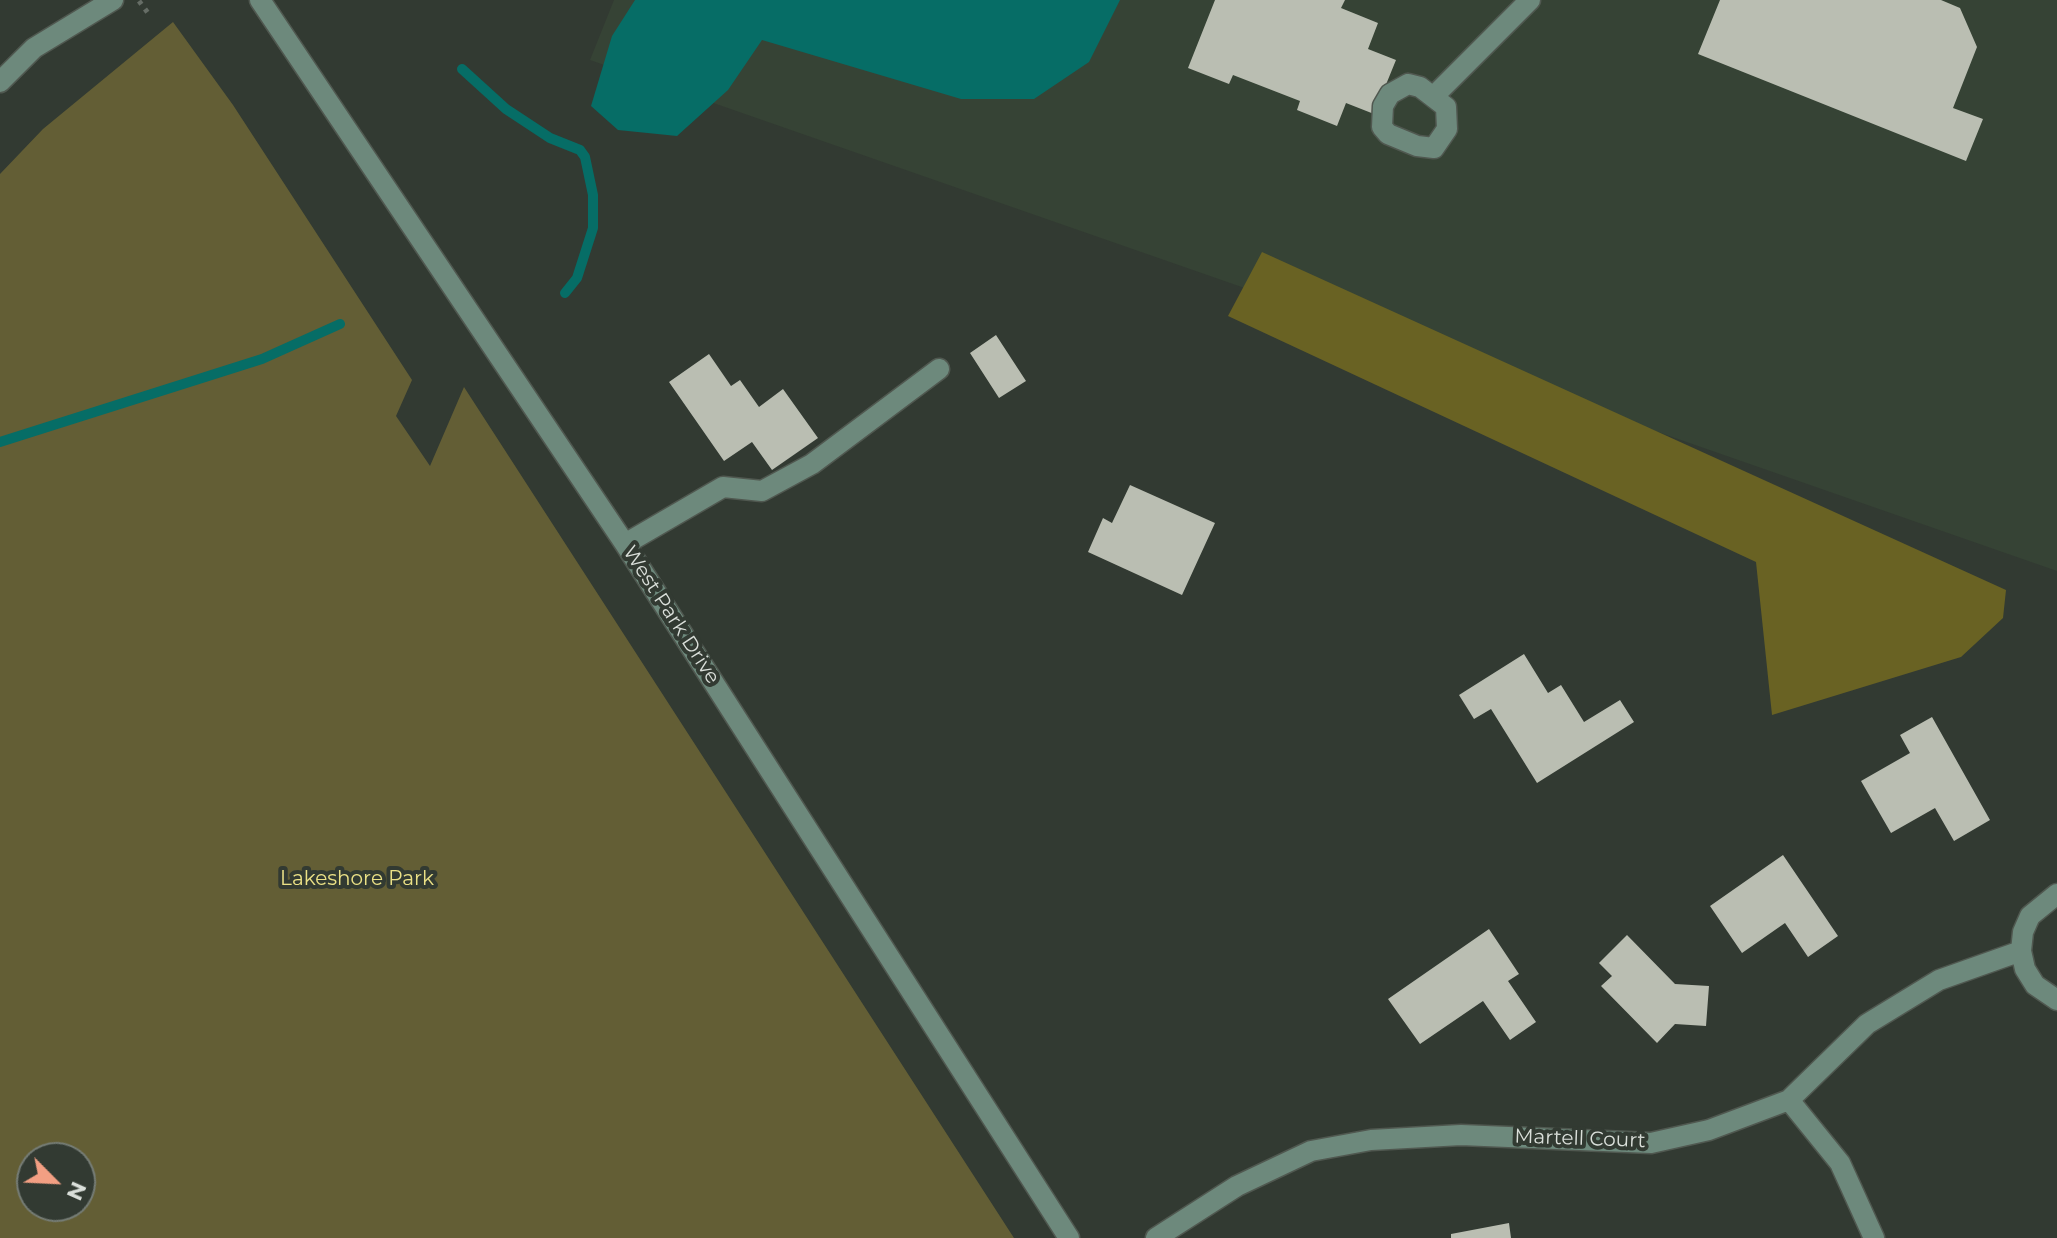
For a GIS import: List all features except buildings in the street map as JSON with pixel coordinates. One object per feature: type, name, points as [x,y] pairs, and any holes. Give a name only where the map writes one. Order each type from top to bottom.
[{"type":"street","points":[[0,82],[34,48],[113,0]]},
{"type":"street","name":"West Park Drive","points":[[260,0],[625,544],[1069,1238]]},
{"type":"street","points":[[1434,96],[1530,0]]},
{"type":"street","points":[[625,544],[723,487],[762,491],[812,464],[939,369]]},
{"type":"street","points":[[2057,894],[2030,916],[2023,932],[2021,951],[2025,969],[2035,985],[2057,1000]]},
{"type":"street","name":"Martell Court","points":[[1156,1238],[1237,1186],[1311,1151],[1371,1140],[1461,1135],[1651,1143],[1709,1130],[1789,1100],[1867,1024],[1939,980],[2021,951]]},
{"type":"street","points":[[1789,1100],[1840,1163],[1874,1238]]},
{"type":"path","points":[[139,0],[151,17]]},
{"type":"shaded area","points":[[614,0],[2057,0],[2057,571],[590,60]]},
{"type":"shaded area","points":[[1262,252],[2006,590],[2003,618],[1961,657],[1772,715],[1756,562],[1228,316]]},
{"type":"green space","name":"Lakeshore Park","points":[[173,22],[233,105],[412,380],[396,416],[430,466],[464,387],[1014,1238],[0,1238],[0,174],[43,129]]},
{"type":"water","points":[[635,0],[1120,0],[1089,62],[1034,99],[961,99],[762,40],[728,90],[677,136],[618,130],[591,106],[612,36]]},
{"type":"waterway","points":[[462,69],[506,109],[550,138],[580,150],[585,157],[593,195],[593,228],[577,278],[565,293]]},
{"type":"waterway","points":[[0,442],[262,359],[340,324]]}]
